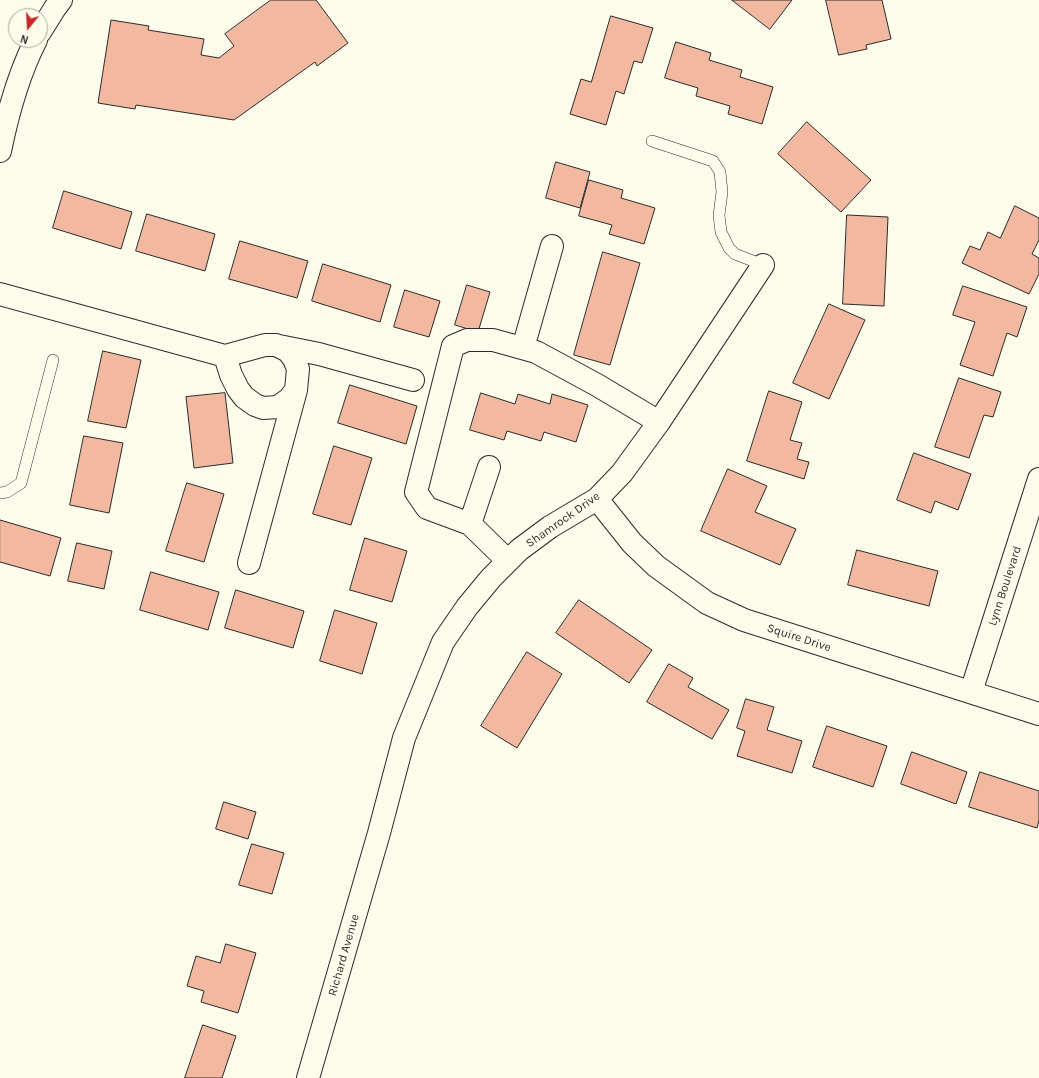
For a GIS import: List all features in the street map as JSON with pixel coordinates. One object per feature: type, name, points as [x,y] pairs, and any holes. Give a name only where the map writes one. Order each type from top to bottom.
[{"type":"street","points":[[48,19],[62,0]]},
{"type":"street","points":[[0,151],[8,114],[18,82],[33,48]]},
{"type":"street","points":[[523,348],[552,246]]},
{"type":"street","name":"Shamrock Drive","points":[[380,833],[404,738],[443,642],[467,607],[491,578],[519,550],[550,527],[597,499],[622,474],[659,422],[763,265]]},
{"type":"street","points":[[0,294],[226,356],[265,345],[276,345],[319,354],[413,380]]},
{"type":"street","points":[[508,561],[470,524],[427,508],[416,492],[453,346],[468,340],[494,340],[536,352],[597,385],[659,422]]},
{"type":"street","points":[[250,563],[296,390],[298,370],[294,359],[288,351],[276,345]]},
{"type":"street","points":[[226,356],[238,389],[244,397],[255,405],[263,408],[278,407],[296,390]]},
{"type":"street","points":[[470,524],[489,467]]},
{"type":"street","name":"Lynn Boulevard","points":[[971,692],[1039,479]]},
{"type":"street","name":"Squire Drive","points":[[597,499],[632,543],[662,570],[707,603],[744,620],[1039,714]]},
{"type":"street","name":"Richard Avenue","points":[[308,1078],[380,833]]},
{"type":"lane","points":[[652,142],[713,161],[720,172],[722,192],[719,215],[721,232],[729,248],[735,254],[763,265]]},
{"type":"lane","points":[[0,493],[7,492],[21,483],[53,360]]},
{"type":"building","points":[[271,0],[316,0],[348,43],[317,66],[315,62],[234,120],[136,105],[135,109],[98,103],[111,20],[149,26],[148,30],[204,39],[201,55],[219,58],[234,46],[225,34]]},
{"type":"building","points":[[732,0],[792,0],[770,29]]},
{"type":"building","points":[[826,0],[882,0],[891,39],[866,45],[867,49],[839,55]]},
{"type":"building","points":[[611,16],[653,28],[642,63],[634,61],[624,94],[616,91],[606,125],[570,114],[581,79],[591,82]]},
{"type":"building","points":[[676,42],[711,53],[709,60],[742,70],[740,77],[773,87],[762,124],[728,114],[730,106],[696,96],[698,88],[665,78]]},
{"type":"building","points":[[807,122],[871,180],[841,212],[778,154]]},
{"type":"building","points":[[556,162],[590,172],[580,208],[546,198]]},
{"type":"building","points":[[589,180],[623,190],[621,198],[655,208],[644,244],[609,234],[612,225],[579,216]]},
{"type":"building","points":[[64,191],[132,212],[121,249],[53,228]]},
{"type":"building","points":[[1015,206],[1039,218],[1039,240],[1032,254],[1039,258],[1039,274],[1029,294],[962,263],[970,246],[980,250],[988,232],[1000,238]]},
{"type":"building","points":[[147,214],[215,234],[205,271],[136,251]]},
{"type":"building","points":[[847,215],[888,217],[884,306],[843,304]]},
{"type":"building","points":[[240,241],[308,261],[297,298],[229,279]]},
{"type":"building","points":[[603,252],[640,263],[610,365],[574,355]]},
{"type":"building","points":[[323,264],[391,285],[380,322],[312,301]]},
{"type":"building","points":[[467,285],[490,292],[478,332],[455,325]]},
{"type":"building","points":[[963,286],[1027,307],[1017,337],[1007,333],[993,376],[960,365],[975,322],[953,315]]},
{"type":"building","points":[[405,290],[440,301],[429,337],[394,327]]},
{"type":"building","points":[[829,304],[865,320],[829,399],[793,383]]},
{"type":"building","points":[[103,351],[141,360],[126,428],[88,421]]},
{"type":"building","points":[[959,378],[1001,392],[993,417],[984,415],[969,458],[935,447]]},
{"type":"building","points":[[350,385],[417,406],[406,444],[338,423]]},
{"type":"building","points":[[769,391],[802,402],[790,440],[802,443],[797,459],[809,462],[804,479],[747,461]]},
{"type":"building","points":[[225,393],[233,463],[194,468],[186,397]]},
{"type":"building","points":[[481,393],[515,404],[518,394],[550,404],[552,394],[588,405],[576,442],[544,432],[541,441],[507,431],[504,440],[470,430]]},
{"type":"building","points":[[84,436],[123,443],[109,513],[70,505]]},
{"type":"building","points":[[334,446],[372,458],[351,525],[313,514]]},
{"type":"building","points":[[914,453],[971,474],[958,510],[935,501],[931,513],[897,500]]},
{"type":"building","points":[[728,469],[767,486],[755,512],[796,529],[780,565],[701,531]]},
{"type":"building","points":[[187,483],[224,494],[204,562],[166,551]]},
{"type":"building","points":[[0,520],[61,538],[50,576],[0,562]]},
{"type":"building","points":[[365,538],[407,551],[392,602],[350,590]]},
{"type":"building","points":[[77,543],[112,551],[104,589],[68,581]]},
{"type":"building","points":[[857,550],[938,571],[929,606],[848,585]]},
{"type":"building","points":[[151,572],[219,592],[208,630],[140,610]]},
{"type":"building","points":[[236,590],[304,611],[293,648],[225,628]]},
{"type":"building","points":[[579,600],[652,650],[629,683],[556,633]]},
{"type":"building","points":[[335,610],[377,623],[362,674],[320,661]]},
{"type":"building","points":[[527,652],[562,674],[517,748],[481,726]]},
{"type":"building","points":[[669,664],[693,678],[688,687],[729,710],[712,739],[647,702]]},
{"type":"building","points":[[746,699],[774,707],[767,730],[802,741],[792,773],[737,756],[745,731],[737,728]]},
{"type":"building","points":[[827,726],[887,746],[873,787],[813,767]]},
{"type":"building","points":[[912,752],[967,772],[956,804],[901,784]]},
{"type":"building","points":[[980,772],[1039,791],[1039,820],[1037,828],[969,807]]},
{"type":"building","points":[[224,802],[256,812],[248,839],[216,829]]},
{"type":"building","points":[[252,844],[284,853],[272,894],[239,885]]},
{"type":"building","points":[[226,944],[256,953],[238,1013],[201,1002],[204,991],[187,986],[196,956],[220,963]]},
{"type":"building","points":[[203,1025],[236,1036],[222,1078],[185,1078]]}]
